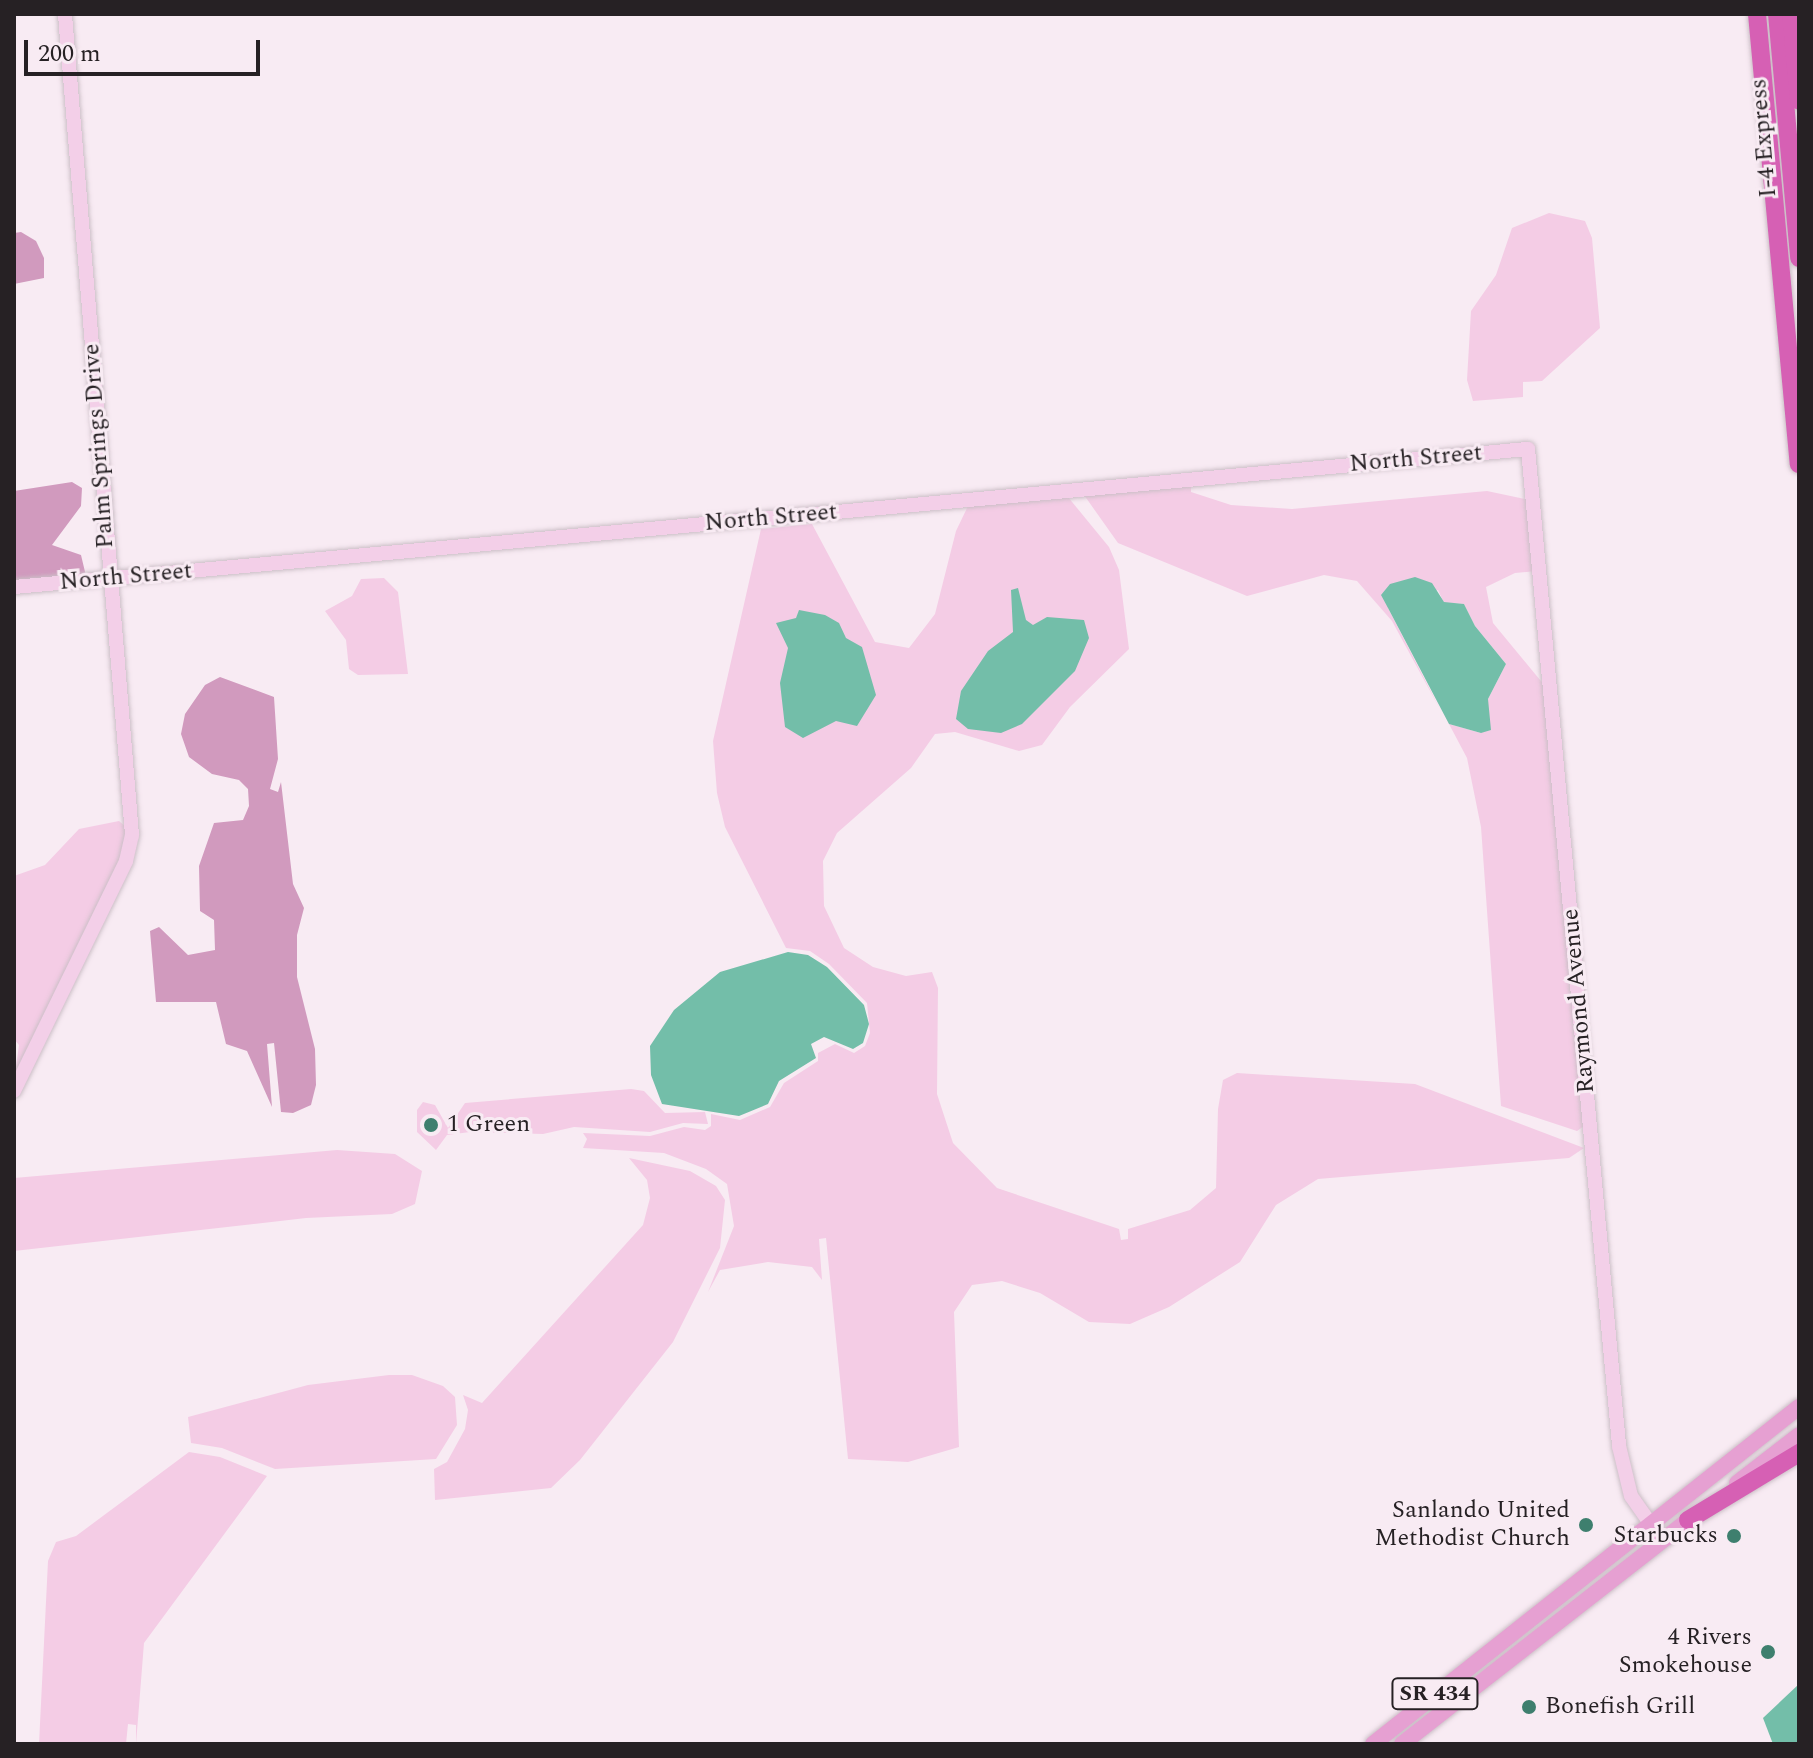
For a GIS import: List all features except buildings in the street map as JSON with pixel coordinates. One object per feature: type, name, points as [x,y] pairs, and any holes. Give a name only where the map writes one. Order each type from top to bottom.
[{"type":"highway","points":[[1757,14],[1799,464]]},
{"type":"highway","name":"I-4 Express","points":[[1777,14],[1799,258]]},
{"type":"highway","name":"I-4 Express","points":[[1791,14],[1799,101]]},
{"type":"highway","points":[[1688,1520],[1799,1453]]},
{"type":"main road","name":"SR 434","points":[[1373,1744],[1799,1407]]},
{"type":"main road","name":"SR 434","points":[[1401,1744],[1799,1435]]},
{"type":"main road","points":[[1464,1696],[1466,1682],[1514,1642],[1527,1620]]},
{"type":"main road","points":[[1401,1744],[1448,1697],[1454,1679]]},
{"type":"street","name":"Palm Springs Drive","points":[[14,1091],[130,851],[131,815],[109,578],[65,14]]},
{"type":"street","name":"North Street","points":[[14,587],[1528,449]]},
{"type":"street","name":"Raymond Avenue","points":[[1528,449],[1619,1446],[1631,1496],[1662,1540]]},
{"type":"shaded area","points":[[1549,213],[1585,221],[1592,238],[1600,328],[1542,381],[1523,382],[1523,397],[1473,401],[1467,380],[1471,311],[1496,275],[1512,228]]},
{"type":"shaded area","points":[[21,232],[36,241],[44,258],[44,278],[14,284],[14,233]]},
{"type":"shaded area","points":[[72,482],[82,488],[81,506],[52,545],[81,555],[86,576],[14,582],[14,491]]},
{"type":"shaded area","points":[[1191,484],[1191,492],[1231,505],[1292,509],[1487,491],[1529,500],[1536,571],[1515,573],[1486,587],[1493,623],[1545,686],[1584,1126],[1577,1131],[1501,1106],[1481,827],[1467,758],[1449,724],[1481,733],[1488,699],[1506,664],[1475,626],[1464,604],[1444,603],[1438,590],[1388,608],[1441,711],[1392,621],[1357,581],[1324,575],[1247,596],[1118,543],[1084,495]]},
{"type":"shaded area","points":[[1068,497],[1109,547],[1119,570],[1129,649],[1070,707],[1042,745],[1019,751],[955,732],[935,734],[911,768],[837,833],[823,861],[824,906],[844,948],[873,967],[906,976],[932,972],[938,988],[937,1094],[953,1143],[997,1188],[1119,1229],[1121,1240],[1128,1239],[1128,1229],[1190,1210],[1216,1188],[1218,1109],[1223,1080],[1237,1073],[1415,1084],[1584,1148],[1569,1158],[1318,1179],[1276,1205],[1240,1262],[1169,1307],[1130,1324],[1089,1322],[1040,1293],[1002,1281],[972,1285],[954,1312],[959,1447],[908,1462],[848,1459],[826,1238],[819,1239],[822,1280],[812,1267],[768,1262],[720,1270],[708,1292],[734,1226],[727,1184],[706,1169],[664,1153],[583,1148],[587,1139],[583,1133],[650,1136],[684,1127],[705,1130],[711,1126],[711,1114],[740,1120],[770,1107],[784,1083],[818,1061],[818,1053],[835,1044],[854,1053],[865,1046],[870,1033],[867,1003],[829,964],[810,951],[786,948],[725,827],[717,793],[713,741],[761,529],[812,524],[875,642],[909,648],[935,614],[956,531],[968,506]]},
{"type":"shaded area","points":[[1415,577],[1432,583],[1444,602],[1464,604],[1475,626],[1506,664],[1488,699],[1491,730],[1481,733],[1449,724],[1381,595],[1390,584]]},
{"type":"shaded area","points":[[384,578],[398,592],[408,674],[358,675],[349,669],[346,640],[325,611],[352,596],[361,579]]},
{"type":"shaded area","points":[[1018,588],[1026,620],[1033,625],[1047,617],[1084,620],[1089,638],[1075,671],[1022,724],[1001,733],[968,729],[956,719],[961,691],[988,651],[1013,632],[1011,590]]},
{"type":"shaded area","points":[[799,610],[825,615],[839,623],[846,638],[862,647],[876,695],[857,726],[836,721],[803,738],[785,727],[780,683],[788,648],[776,623],[796,618]]},
{"type":"shaded area","points":[[220,677],[274,697],[278,759],[270,789],[278,792],[281,782],[293,884],[304,908],[297,935],[297,977],[315,1049],[316,1085],[311,1105],[293,1113],[281,1112],[274,1043],[267,1044],[272,1107],[247,1051],[226,1044],[216,1002],[156,1002],[150,931],[159,927],[188,955],[215,950],[214,920],[200,911],[199,866],[214,823],[243,820],[249,806],[248,789],[239,780],[212,774],[189,757],[181,734],[185,714],[205,685]]},
{"type":"shaded area","points":[[119,821],[127,828],[126,849],[14,1081],[19,1045],[14,1039],[14,876],[45,865],[79,829]]},
{"type":"shaded area","points":[[788,952],[808,955],[827,967],[864,1005],[869,1024],[863,1043],[853,1049],[824,1037],[811,1044],[816,1058],[779,1081],[768,1104],[739,1116],[662,1104],[651,1075],[650,1046],[674,1010],[720,972]]},
{"type":"shaded area","points":[[631,1089],[644,1091],[665,1113],[705,1112],[708,1124],[683,1123],[650,1132],[574,1127],[543,1134],[470,1132],[447,1135],[436,1150],[417,1132],[417,1110],[423,1102],[435,1105],[448,1128],[465,1103]]},
{"type":"shaded area","points":[[337,1150],[395,1154],[422,1171],[415,1204],[392,1214],[306,1218],[14,1251],[14,1178]]},
{"type":"shaded area","points":[[629,1158],[690,1171],[716,1186],[725,1200],[720,1248],[673,1342],[580,1460],[551,1488],[435,1500],[434,1469],[447,1462],[465,1429],[468,1410],[463,1395],[482,1403],[643,1225],[650,1198],[647,1180]]},
{"type":"shaded area","points":[[412,1375],[443,1386],[455,1397],[457,1425],[436,1459],[275,1469],[222,1448],[191,1443],[188,1417],[308,1385]]},
{"type":"shaded area","points":[[189,1452],[220,1457],[267,1476],[144,1643],[136,1744],[136,1725],[128,1724],[126,1744],[39,1744],[48,1561],[56,1542],[76,1536]]},
{"type":"shaded area","points":[[1799,1684],[1799,1744],[1773,1744],[1763,1718]]},
{"type":"place","name":"1 Green","points":[[431,1125]]},
{"type":"place","name":"Sanlando United Methodist Church","points":[[1586,1525]]},
{"type":"place","name":"Starbucks","points":[[1734,1536]]},
{"type":"place","name":"4 Rivers Smokehouse","points":[[1768,1652]]},
{"type":"place","name":"Bonefish Grill","points":[[1529,1707]]}]
